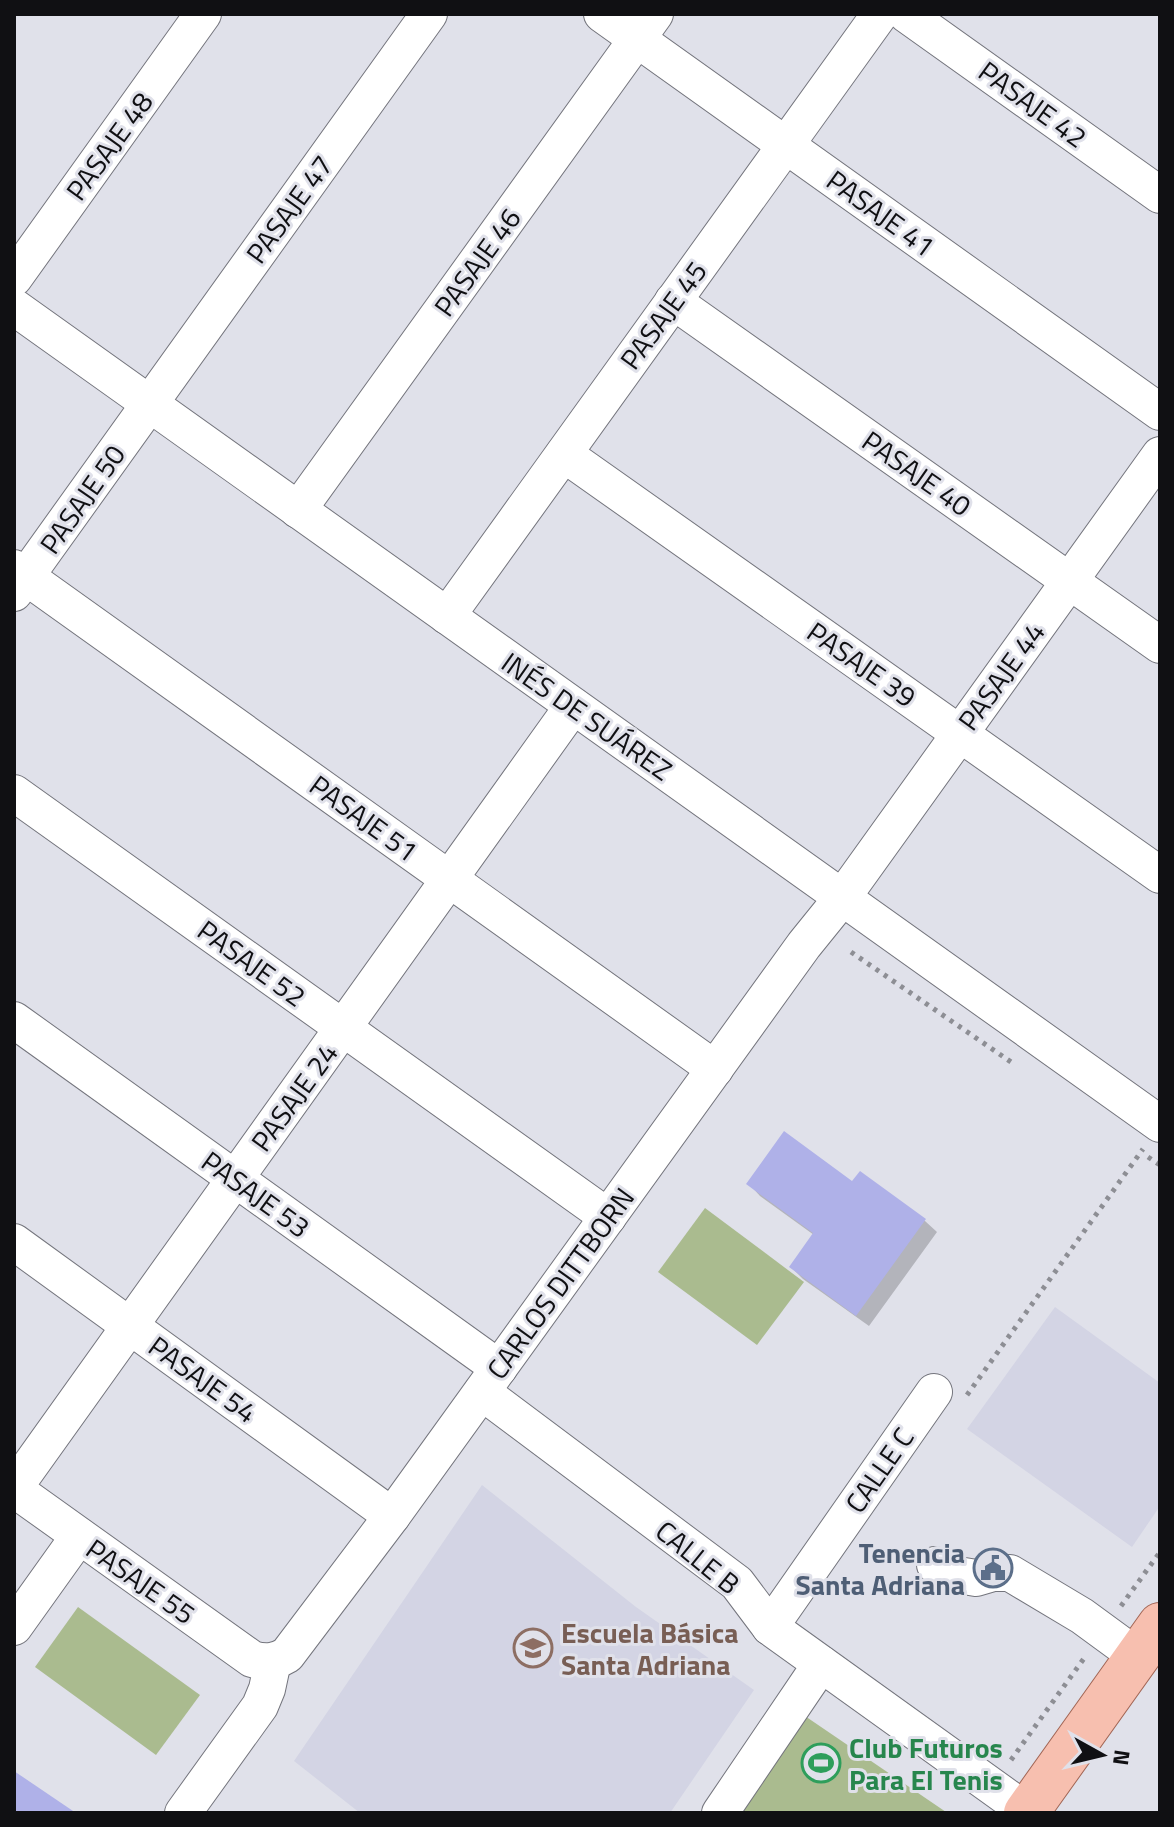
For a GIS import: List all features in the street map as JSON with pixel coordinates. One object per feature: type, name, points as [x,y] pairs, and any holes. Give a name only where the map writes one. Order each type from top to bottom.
[{"type":"main road","points":[[1027,1812],[1149,1641]]},
{"type":"street","name":"PASAJE 48","points":[[14,278],[203,14]]},
{"type":"street","name":"PASAJE 47","points":[[150,404],[429,14]]},
{"type":"street","name":"PASAJE 41","points":[[602,14],[646,26],[785,145],[1160,412]]},
{"type":"street","name":"PASAJE 45","points":[[447,616],[880,14]]},
{"type":"street","name":"PASAJE 42","points":[[906,14],[1160,195]]},
{"type":"street","name":"PASAJE 46","points":[[298,510],[646,26]]},
{"type":"street","name":"PASAJE 40","points":[[673,301],[1160,645]]},
{"type":"street","name":"INÉS DE SUÁREZ","points":[[14,307],[842,898],[1149,1140]]},
{"type":"street","name":"PASAJE 50","points":[[18,579],[150,404]]},
{"type":"street","name":"PASAJE 39","points":[[564,454],[1160,875]]},
{"type":"street","name":"PASAJE 44","points":[[842,898],[1160,455]]},
{"type":"street","name":"PASAJE 51","points":[[18,579],[450,879],[715,1069]]},
{"type":"street","name":"PASAJE 24","points":[[14,1489],[573,706]]},
{"type":"street","name":"PASAJE 52","points":[[14,793],[608,1217]]},
{"type":"street","name":"CARLOS DITTBORN","points":[[273,1661],[294,1649],[804,945],[842,898]]},
{"type":"street","name":"PASAJE 53","points":[[14,1020],[235,1179],[490,1380]]},
{"type":"street","name":"PASAJE 54","points":[[14,1242],[392,1516]]},
{"type":"street","name":"CALLE B","points":[[490,1380],[737,1583],[770,1627],[1027,1812]]},
{"type":"street","name":"CALLE C","points":[[770,1627],[934,1392]]},
{"type":"street","name":"PASAJE 55","points":[[14,1489],[244,1653],[262,1662],[273,1661]]},
{"type":"street","points":[[14,1627],[79,1536]]},
{"type":"street","points":[[935,1565],[958,1575],[976,1578],[993,1573],[1010,1573],[1082,1616],[1149,1641]]},
{"type":"street","points":[[183,1813],[260,1706],[273,1661]]},
{"type":"street","points":[[720,1813],[821,1664]]},
{"type":"path","points":[[851,952],[1015,1065]]},
{"type":"path","points":[[1149,1140],[1160,1165]]},
{"type":"path","points":[[934,1392],[958,1407],[1149,1140]]},
{"type":"shaded area","points":[[1055,1307],[1160,1383],[1160,1506],[1132,1547],[967,1429]]},
{"type":"shaded area","name":"Escuela Básica Santa Adriana","points":[[482,1485],[636,1607],[754,1690],[670,1813],[360,1813],[294,1761]]},
{"type":"green space","points":[[705,1208],[804,1282],[757,1345],[658,1272]]},
{"type":"green space","points":[[78,1607],[200,1695],[156,1755],[35,1667]]},
{"type":"green space","name":"Club Futuros Para El Tenis","points":[[802,1714],[946,1812],[735,1813]]},
{"type":"building","points":[[784,1131],[852,1181],[860,1171],[926,1219],[856,1316],[789,1267],[813,1233],[746,1184]]},
{"type":"building","points":[[14,1771],[76,1813],[14,1813]]},
{"type":"place","name":"Tenencia Santa Adriana","points":[[993,1568]]},
{"type":"place","name":"Escuela Básica Santa Adriana","points":[[533,1648]]},
{"type":"place","name":"Club Futuros Para El Tenis","points":[[821,1763]]}]
